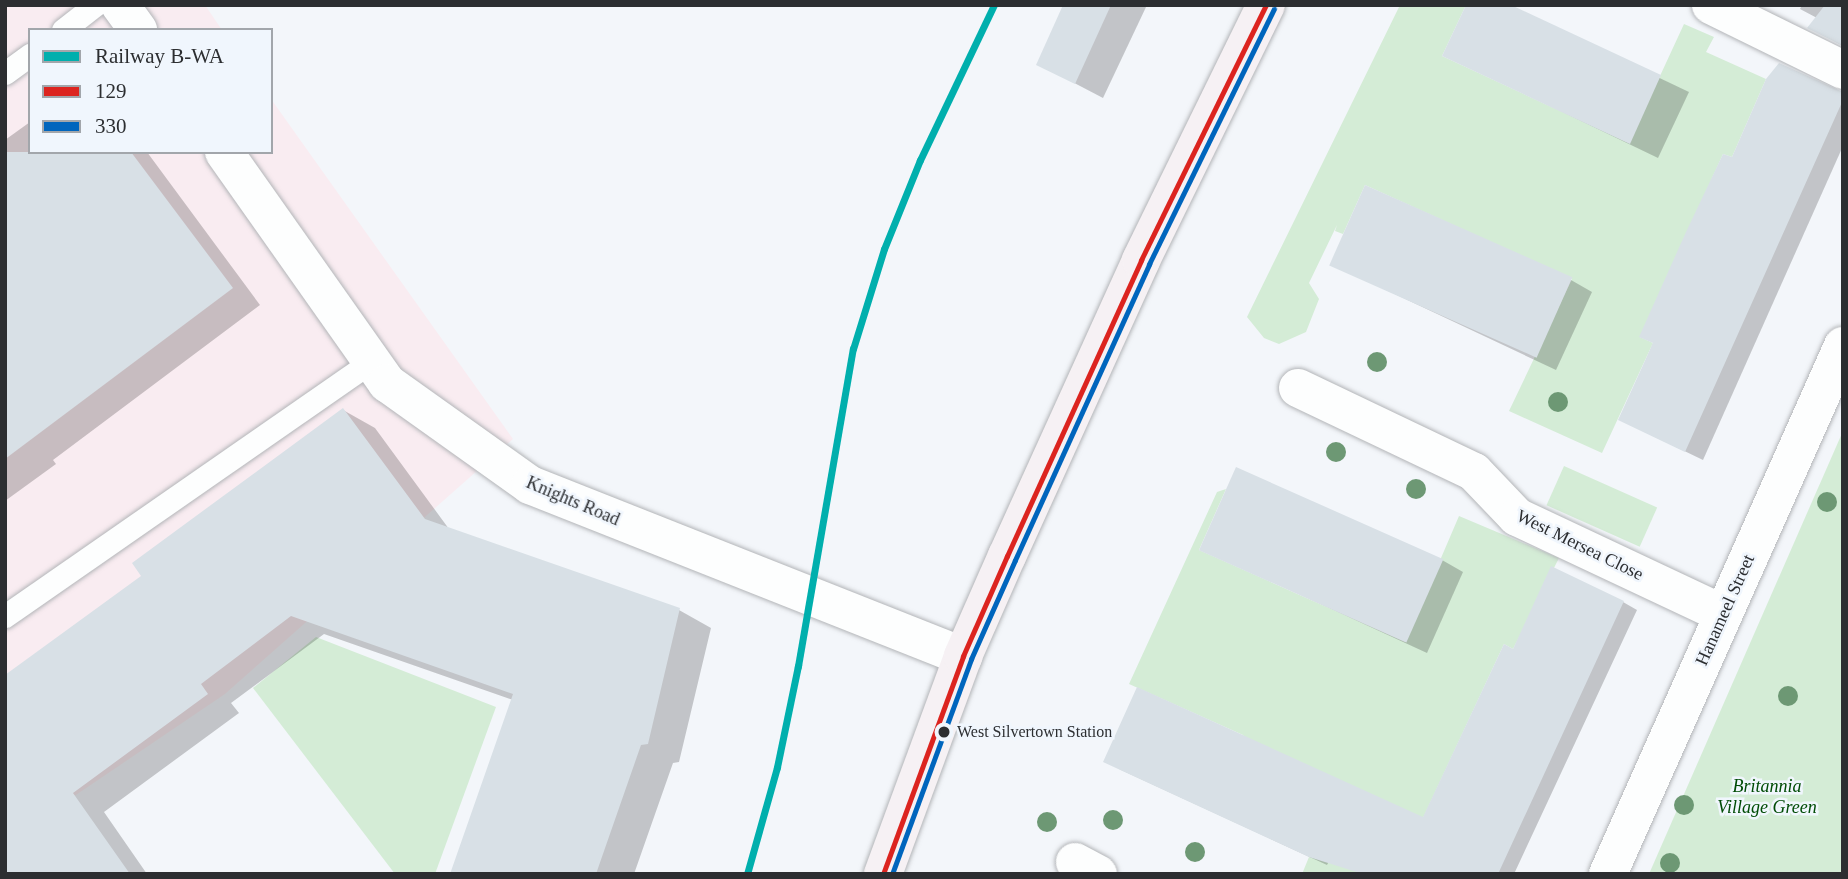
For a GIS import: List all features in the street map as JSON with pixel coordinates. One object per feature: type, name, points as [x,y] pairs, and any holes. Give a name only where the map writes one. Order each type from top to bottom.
[{"type":"main road","points":[[883,874],[963,656],[1106,335],[1266,5]]},
{"type":"street","points":[[120,5],[137,28]]},
{"type":"street","points":[[1710,5],[1843,70]]},
{"type":"street","name":"Knights Road","points":[[225,154],[387,383],[530,485],[963,656]]},
{"type":"street","name":"Hanameel Street","points":[[1608,874],[1843,346]]},
{"type":"street","name":"West Mersea Close","points":[[1298,388],[1474,472],[1517,517],[1723,614]]},
{"type":"lane","points":[[66,28],[95,5]]},
{"type":"lane","points":[[5,73],[28,56]]},
{"type":"lane","points":[[5,616],[372,361]]},
{"type":"shaded area","points":[[5,5],[205,5],[221,28],[28,28],[28,154],[273,154],[273,102],[513,439],[225,694],[5,843]]},
{"type":"green space","points":[[1400,5],[1466,5],[1442,56],[1629,143],[1684,24],[1714,37],[1706,52],[1766,79],[1732,157],[1723,154],[1640,337],[1653,343],[1602,453],[1509,411],[1572,279],[1365,185],[1343,234],[1335,231],[1337,225],[1309,283],[1319,299],[1306,332],[1279,344],[1264,338],[1247,317]]},
{"type":"green space","name":"Britannia Village Green","points":[[1843,431],[1843,874],[1649,874]]},
{"type":"green space","points":[[1564,466],[1657,507],[1640,547],[1547,505]]},
{"type":"green space","points":[[1226,489],[1199,550],[1405,642],[1459,516],[1559,558],[1513,649],[1504,644],[1397,874],[1302,874],[1309,857],[1243,735],[1129,684],[1217,492]]},
{"type":"green space","points":[[316,637],[496,707],[435,874],[395,874],[253,688]]},
{"type":"building","points":[[1063,5],[1111,5],[1075,84],[1036,65]]},
{"type":"building","points":[[1466,5],[1511,5],[1661,75],[1630,144],[1442,56]]},
{"type":"building","points":[[1825,5],[1843,5],[1843,46],[1807,28]]},
{"type":"building","points":[[1779,63],[1843,92],[1843,100],[1685,452],[1618,420],[1653,343],[1639,337],[1686,232],[1723,154],[1732,157],[1766,79]]},
{"type":"building","points":[[5,152],[132,154],[233,288],[5,459]]},
{"type":"building","points":[[1365,185],[1572,277],[1537,358],[1329,265]]},
{"type":"building","points":[[343,408],[425,519],[680,608],[648,744],[641,745],[596,874],[450,874],[513,694],[291,616],[201,684],[208,694],[73,793],[130,874],[5,874],[5,675],[141,576],[132,563]]},
{"type":"building","points":[[1236,467],[1443,559],[1406,642],[1199,550]]},
{"type":"building","points":[[1551,566],[1624,601],[1498,874],[1363,874],[1309,857],[1103,762],[1137,687],[1423,817],[1504,644],[1513,649]]},
{"type":"rail line","name":"B-WA","points":[[747,874],[777,767],[798,666],[853,349],[884,249],[920,160],[994,5]]},
{"type":"transit line","name":"129","points":[[883,874],[963,656],[1007,556],[1141,260],[1266,5]]},
{"type":"transit line","name":"330","points":[[892,874],[971,659],[1149,264],[1274,9]]},
{"type":"place","name":"West Silvertown Station","points":[[944,732]]}]
